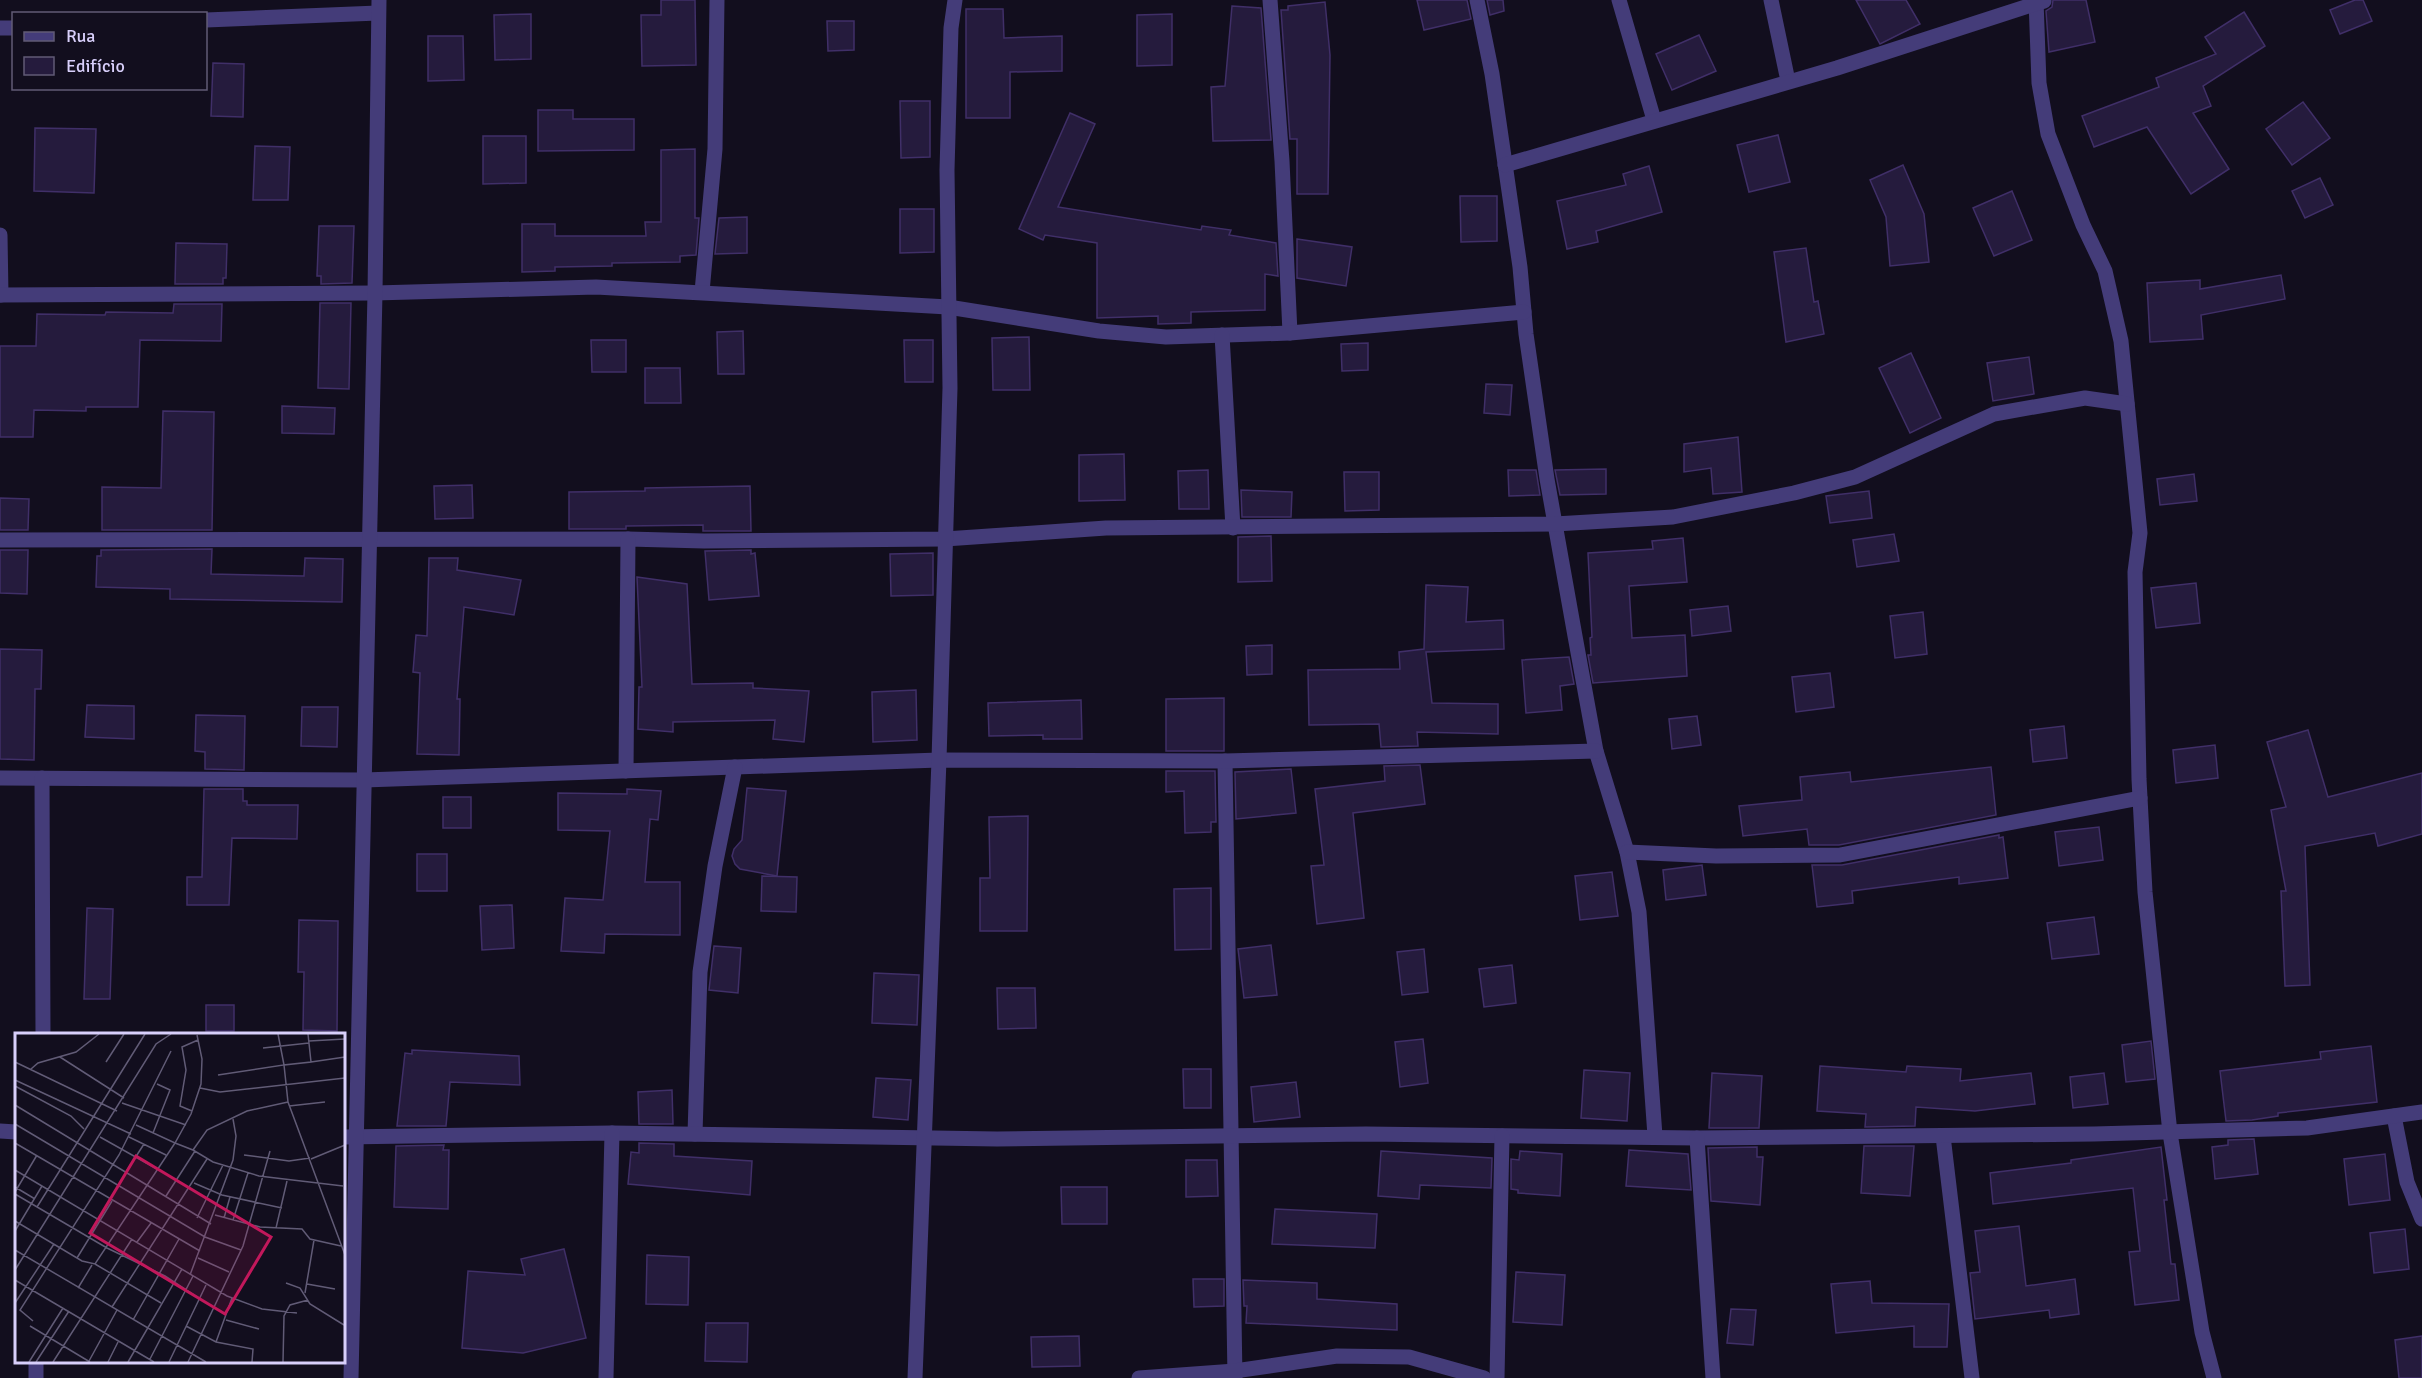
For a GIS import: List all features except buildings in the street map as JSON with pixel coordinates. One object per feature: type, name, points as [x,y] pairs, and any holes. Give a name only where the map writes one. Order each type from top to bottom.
[{"type":"street","points":[[702,292],[715,149],[717,0]]},
{"type":"street","points":[[915,1378],[939,760],[950,388],[947,170],[951,28],[955,0]]},
{"type":"street","points":[[1270,0],[1282,160],[1290,333]]},
{"type":"street","points":[[1477,0],[1492,74],[1555,524],[1596,751],[1627,852],[1639,912],[1655,1136]]},
{"type":"street","points":[[1619,0],[1654,120]]},
{"type":"street","points":[[1771,0],[1788,81]]},
{"type":"street","points":[[1504,165],[1837,68],[2039,1],[2039,83],[2048,134],[2083,225],[2105,271],[2121,341],[2140,533],[2135,572],[2140,798],[2145,892],[2170,1133],[2202,1332],[2214,1378]]},
{"type":"street","points":[[207,20],[378,6],[375,293],[364,780],[350,1137],[351,1378]]},
{"type":"street","points":[[0,235],[1,295],[375,293],[596,287],[948,307],[1099,331],[1166,337],[1290,333],[1524,312]]},
{"type":"street","points":[[1222,335],[1233,528]]},
{"type":"street","points":[[0,540],[945,539],[1106,528],[1555,524],[1673,517],[1794,493],[1855,477],[1994,414],[2085,398],[2127,404]]},
{"type":"street","points":[[626,771],[628,539]]},
{"type":"street","points":[[0,778],[364,780],[939,760],[1225,761],[1596,751]]},
{"type":"street","points":[[1225,761],[1236,1374]]},
{"type":"street","points":[[695,1134],[700,972],[715,866],[735,767]]},
{"type":"street","points":[[42,778],[43,1033]]},
{"type":"street","points":[[1627,852],[1716,856],[1840,855],[2140,798]]},
{"type":"street","points":[[350,1137],[612,1133],[997,1139],[1365,1134],[1697,1138],[1943,1136],[2170,1133],[2307,1128],[2422,1112]]},
{"type":"street","points":[[2394,1116],[2407,1182],[2422,1219]]},
{"type":"street","points":[[0,1131],[15,1132]]},
{"type":"street","points":[[606,1378],[612,1133]]},
{"type":"street","points":[[1497,1378],[1502,1136]]},
{"type":"street","points":[[1943,1136],[1972,1378]]},
{"type":"street","points":[[1697,1138],[1713,1378]]},
{"type":"street","points":[[1139,1378],[1236,1374],[1337,1356],[1409,1357],[1484,1378]]}]
